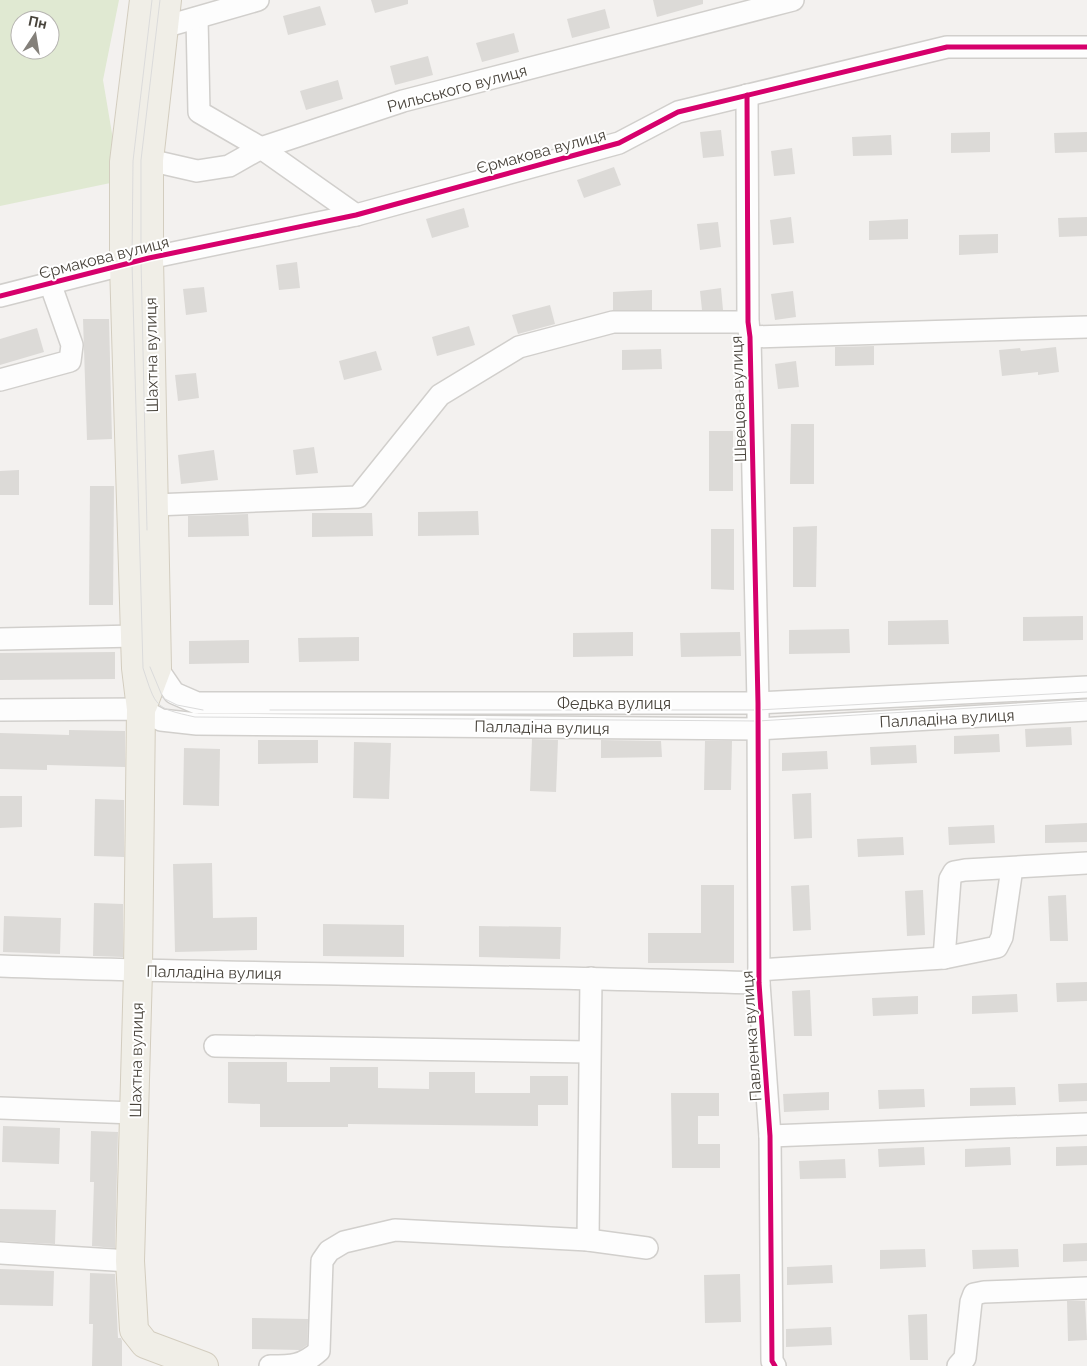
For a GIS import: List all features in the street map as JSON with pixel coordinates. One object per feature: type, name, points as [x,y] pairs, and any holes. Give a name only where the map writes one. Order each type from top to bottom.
[{"type":"main road","name":"Шахтна вулиця","points":[[144,0],[152,31]]},
{"type":"main road","name":"Шахтна вулиця","points":[[167,0],[152,31],[137,161],[135,636],[136,668],[141,709],[138,971],[130,1261],[134,1330],[145,1344],[204,1366]]},
{"type":"main road","name":"Шахтна вулиця","points":[[136,261],[154,505],[157,668],[141,709]]},
{"type":"street","points":[[152,31],[258,0]]},
{"type":"street","name":"Рильського вулиця","points":[[137,161],[197,171],[230,166],[261,148],[404,101],[793,0]]},
{"type":"street","points":[[197,18],[199,112],[261,148],[356,215]]},
{"type":"street","name":"Єрмакова вулиця","points":[[0,296],[136,261],[356,215],[619,143],[678,112],[947,47],[1087,47]]},
{"type":"street","name":"Швецова вулиця","points":[[747,95],[749,330],[758,703]]},
{"type":"street","points":[[0,380],[70,361],[72,345],[50,284]]},
{"type":"street","points":[[154,505],[358,497],[440,395],[519,347],[613,322],[749,330],[1087,327]]},
{"type":"street","points":[[0,639],[135,636]]},
{"type":"street","points":[[141,709],[174,693],[157,668]]},
{"type":"street","name":"Федька вулиця","points":[[174,693],[197,703],[758,703],[1087,687]]},
{"type":"street","name":"Павленка вулиця","points":[[758,703],[759,977],[770,1136],[772,1361],[775,1366]]},
{"type":"street","name":"Палладіна вулиця","points":[[0,710],[141,709],[161,720],[197,724],[758,729],[1087,710]]},
{"type":"street","points":[[944,958],[950,879],[954,872],[1087,863]]},
{"type":"street","name":"Павленка вулиця","points":[[759,977],[944,958],[997,946],[1002,937],[1012,868]]},
{"type":"street","name":"Палладіна вулиця","points":[[0,966],[138,971],[590,978],[759,977]]},
{"type":"street","points":[[588,1240],[590,978]]},
{"type":"street","points":[[215,1046],[590,1052]]},
{"type":"street","points":[[0,1108],[134,1113]]},
{"type":"street","points":[[770,1136],[1087,1124]]},
{"type":"street","points":[[270,1366],[288,1366],[308,1362],[319,1351],[322,1261],[330,1251],[344,1242],[395,1230],[588,1240],[647,1248]]},
{"type":"street","points":[[0,1253],[130,1261]]},
{"type":"street","points":[[958,1366],[965,1358],[971,1302],[974,1294],[1087,1288]]},
{"type":"green space","points":[[0,0],[119,0],[103,80],[120,181],[0,206]]},
{"type":"building","points":[[371,0],[408,0],[408,4],[375,13]]},
{"type":"building","points":[[653,0],[703,0],[703,4],[657,17]]},
{"type":"building","points":[[320,6],[326,25],[288,35],[283,16]]},
{"type":"building","points":[[605,9],[610,28],[572,38],[567,19]]},
{"type":"building","points":[[514,33],[519,52],[482,62],[476,43]]},
{"type":"building","points":[[428,56],[433,75],[395,85],[390,66]]},
{"type":"building","points":[[338,80],[343,99],[306,110],[300,91]]},
{"type":"building","points":[[721,130],[724,156],[703,158],[700,132]]},
{"type":"building","points":[[990,132],[990,152],[951,153],[951,133]]},
{"type":"building","points":[[1087,132],[1087,152],[1055,153],[1054,133]]},
{"type":"building","points":[[891,135],[892,155],[853,156],[852,137]]},
{"type":"building","points":[[792,148],[795,174],[774,176],[771,151]]},
{"type":"building","points":[[614,167],[621,185],[584,198],[577,180]]},
{"type":"building","points":[[464,208],[469,227],[432,238],[426,219]]},
{"type":"building","points":[[791,217],[794,243],[773,245],[770,220]]},
{"type":"building","points":[[1087,217],[1087,236],[1059,237],[1058,218]]},
{"type":"building","points":[[908,219],[908,239],[869,240],[869,221]]},
{"type":"building","points":[[718,222],[721,247],[700,250],[697,224]]},
{"type":"building","points":[[998,234],[998,253],[959,255],[959,235]]},
{"type":"building","points":[[297,262],[300,288],[279,290],[276,265]]},
{"type":"building","points":[[204,287],[207,312],[186,315],[183,289]]},
{"type":"building","points":[[721,288],[723,310],[702,310],[700,291]]},
{"type":"building","points":[[652,290],[652,310],[613,310],[613,292]]},
{"type":"building","points":[[793,291],[796,317],[775,320],[771,294]]},
{"type":"building","points":[[550,305],[555,324],[518,334],[512,315]]},
{"type":"building","points":[[83,319],[109,319],[112,439],[87,440]]},
{"type":"building","points":[[469,326],[475,345],[437,356],[432,337]]},
{"type":"building","points":[[37,328],[44,352],[0,365],[0,339]]},
{"type":"building","points":[[874,346],[874,365],[835,366],[835,347]]},
{"type":"building","points":[[1056,347],[1059,372],[1038,375],[1038,372],[1002,376],[999,350],[1020,348],[1021,351]]},
{"type":"building","points":[[661,349],[662,369],[622,370],[622,350]]},
{"type":"building","points":[[376,351],[382,370],[344,380],[339,361]]},
{"type":"building","points":[[796,361],[799,387],[778,389],[775,364]]},
{"type":"building","points":[[196,373],[199,398],[178,401],[175,375]]},
{"type":"building","points":[[791,424],[814,424],[814,484],[790,484]]},
{"type":"building","points":[[709,431],[733,431],[733,491],[709,491]]},
{"type":"building","points":[[314,447],[318,473],[296,475],[293,450]]},
{"type":"building","points":[[214,450],[218,480],[181,484],[178,455]]},
{"type":"building","points":[[19,470],[19,495],[0,495],[0,471]]},
{"type":"building","points":[[90,486],[114,486],[113,605],[89,605]]},
{"type":"building","points":[[478,511],[479,535],[418,536],[418,512]]},
{"type":"building","points":[[312,513],[372,513],[373,536],[312,537]]},
{"type":"building","points":[[248,514],[249,536],[188,537],[188,516]]},
{"type":"building","points":[[817,526],[816,587],[793,587],[793,527]]},
{"type":"building","points":[[711,529],[734,529],[734,590],[711,589]]},
{"type":"building","points":[[1083,616],[1083,640],[1023,641],[1023,617]]},
{"type":"building","points":[[948,620],[949,644],[888,645],[888,621]]},
{"type":"building","points":[[849,629],[850,653],[789,654],[789,630]]},
{"type":"building","points":[[633,632],[633,656],[573,657],[573,633]]},
{"type":"building","points":[[740,632],[741,656],[681,657],[680,633]]},
{"type":"building","points":[[359,637],[359,661],[299,662],[298,638]]},
{"type":"building","points":[[249,640],[249,663],[189,664],[189,641]]},
{"type":"building","points":[[115,652],[115,679],[0,680],[0,653]]},
{"type":"building","points":[[1071,727],[1072,745],[1026,747],[1025,729]]},
{"type":"building","points":[[69,730],[125,731],[125,767],[47,765],[47,770],[0,769],[0,733],[69,735]]},
{"type":"building","points":[[999,734],[1000,752],[954,754],[954,736]]},
{"type":"building","points":[[532,739],[558,740],[556,792],[530,791]]},
{"type":"building","points":[[258,740],[318,740],[318,763],[258,764]]},
{"type":"building","points":[[601,740],[661,741],[662,757],[601,758]]},
{"type":"building","points":[[705,741],[732,741],[731,790],[704,790]]},
{"type":"building","points":[[354,742],[391,743],[389,799],[353,798]]},
{"type":"building","points":[[916,745],[917,763],[871,765],[870,747]]},
{"type":"building","points":[[184,748],[220,749],[219,806],[183,805]]},
{"type":"building","points":[[827,751],[828,769],[782,771],[782,753]]},
{"type":"building","points":[[811,793],[812,838],[794,839],[792,794]]},
{"type":"building","points":[[0,796],[22,796],[22,827],[0,828]]},
{"type":"building","points":[[95,799],[124,800],[124,857],[94,856]]},
{"type":"building","points":[[1087,823],[1087,842],[1045,843],[1045,825]]},
{"type":"building","points":[[994,825],[995,843],[949,845],[948,827]]},
{"type":"building","points":[[903,837],[904,855],[858,857],[857,839]]},
{"type":"building","points":[[212,863],[213,918],[257,917],[257,950],[175,952],[173,864]]},
{"type":"building","points":[[701,885],[734,885],[734,963],[648,963],[648,933],[701,933]]},
{"type":"building","points":[[809,885],[811,930],[793,931],[791,886]]},
{"type":"building","points":[[923,890],[925,935],[907,936],[905,891]]},
{"type":"building","points":[[1066,895],[1068,941],[1050,941],[1048,896]]},
{"type":"building","points":[[94,903],[123,904],[123,957],[93,956]]},
{"type":"building","points":[[4,916],[61,918],[60,954],[3,952]]},
{"type":"building","points":[[323,924],[404,925],[404,957],[323,956]]},
{"type":"building","points":[[479,926],[561,927],[560,959],[479,957]]},
{"type":"building","points":[[1087,982],[1087,1001],[1057,1002],[1056,983]]},
{"type":"building","points":[[810,990],[812,1036],[794,1036],[792,991]]},
{"type":"building","points":[[1017,994],[1018,1012],[972,1014],[972,996]]},
{"type":"building","points":[[918,996],[918,1014],[873,1016],[872,998]]},
{"type":"building","points":[[228,1062],[287,1062],[287,1082],[330,1082],[330,1067],[378,1067],[378,1088],[429,1089],[429,1072],[475,1072],[475,1093],[530,1093],[530,1076],[568,1076],[568,1105],[538,1105],[538,1126],[348,1124],[348,1127],[260,1127],[260,1104],[228,1103]]},
{"type":"building","points":[[1087,1083],[1087,1101],[1059,1102],[1058,1084]]},
{"type":"building","points":[[1015,1087],[1016,1105],[970,1106],[970,1088]]},
{"type":"building","points":[[924,1089],[925,1107],[879,1109],[878,1090]]},
{"type":"building","points":[[829,1092],[829,1110],[784,1112],[783,1094]]},
{"type":"building","points":[[671,1093],[719,1093],[719,1116],[698,1116],[698,1144],[720,1144],[720,1168],[672,1168]]},
{"type":"building","points":[[3,1126],[60,1128],[59,1164],[2,1162]]},
{"type":"building","points":[[91,1131],[118,1132],[115,1248],[92,1246],[94,1182],[90,1182]]},
{"type":"building","points":[[1087,1146],[1087,1165],[1056,1166],[1056,1147]]},
{"type":"building","points":[[924,1147],[925,1165],[879,1167],[878,1149]]},
{"type":"building","points":[[1010,1147],[1011,1165],[965,1167],[965,1149]]},
{"type":"building","points":[[845,1159],[846,1178],[800,1179],[799,1161]]},
{"type":"building","points":[[0,1209],[56,1210],[55,1244],[0,1241]]},
{"type":"building","points":[[1087,1243],[1087,1261],[1063,1262],[1063,1244]]},
{"type":"building","points":[[925,1249],[926,1267],[880,1269],[880,1250]]},
{"type":"building","points":[[1018,1249],[1019,1267],[973,1269],[972,1250]]},
{"type":"building","points":[[832,1265],[833,1283],[787,1285],[787,1267]]},
{"type":"building","points":[[0,1269],[54,1271],[53,1306],[0,1305]]},
{"type":"building","points":[[90,1273],[115,1274],[118,1338],[121,1338],[122,1341],[122,1366],[92,1366],[93,1324],[89,1324]]},
{"type":"building","points":[[740,1274],[741,1322],[705,1323],[704,1275]]},
{"type":"building","points":[[1067,1301],[1085,1301],[1087,1340],[1068,1341]]},
{"type":"building","points":[[927,1314],[928,1360],[910,1360],[908,1315]]},
{"type":"building","points":[[252,1318],[308,1319],[307,1345],[300,1350],[252,1349]]},
{"type":"building","points":[[831,1327],[832,1345],[786,1347],[786,1329]]},
{"type":"tram line","points":[[152,0],[133,161],[132,262],[143,668],[158,704],[171,711],[195,717],[758,721],[1087,701]]},
{"type":"tram line","points":[[147,530],[141,260],[141,160],[160,0]]},
{"type":"tram line","points":[[150,667],[163,698],[177,705],[203,710]]},
{"type":"tram line","points":[[270,710],[758,710],[1087,692]]},
{"type":"cycle path","points":[[0,296],[149,258],[356,215],[619,143],[678,112],[947,47],[1087,47]]},
{"type":"cycle path","points":[[747,95],[748,322],[750,337],[758,703],[759,983],[770,1136],[772,1361],[775,1366]]}]
